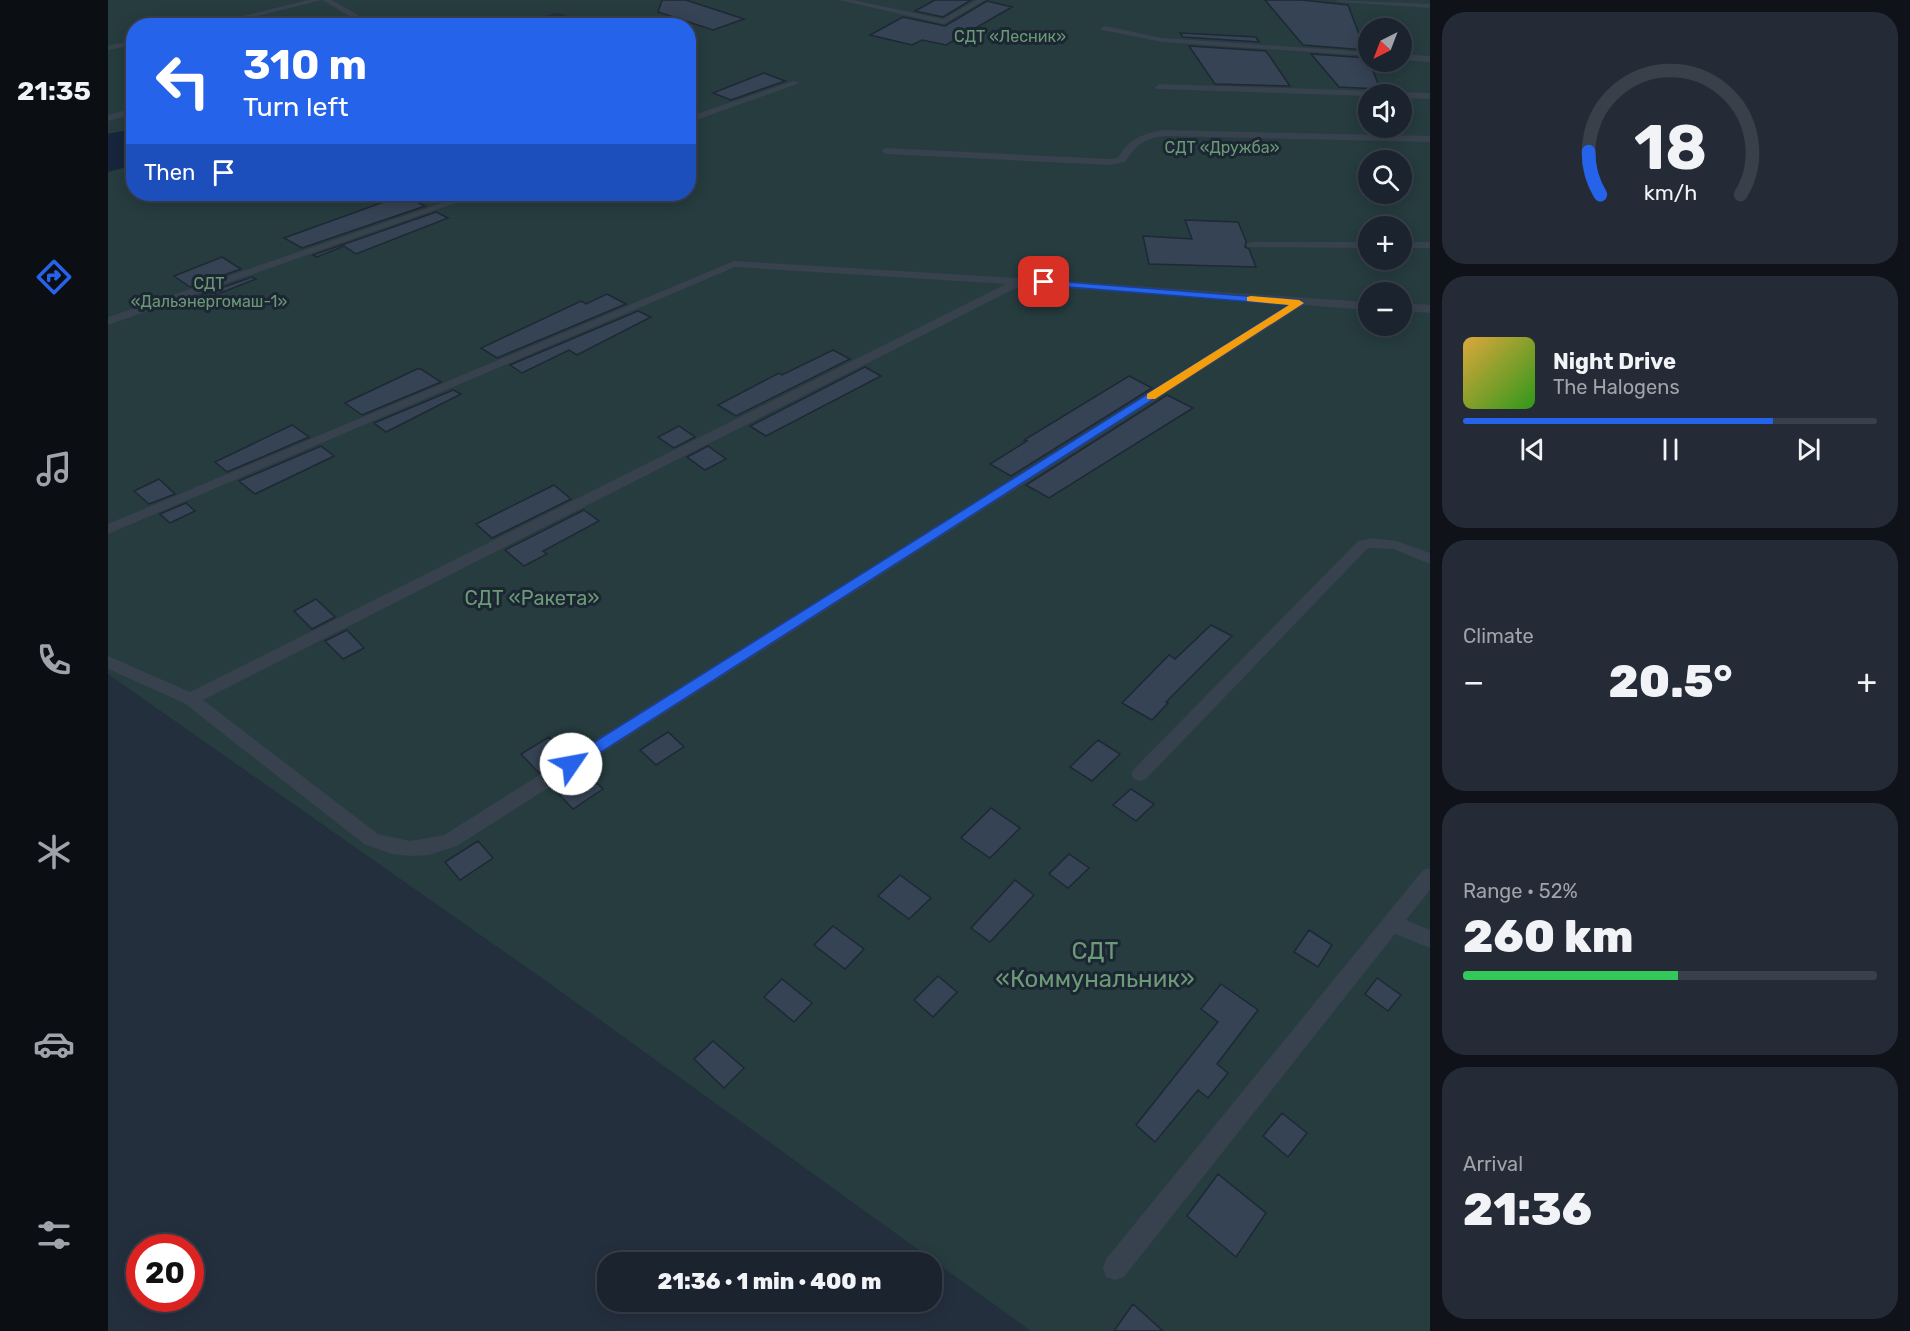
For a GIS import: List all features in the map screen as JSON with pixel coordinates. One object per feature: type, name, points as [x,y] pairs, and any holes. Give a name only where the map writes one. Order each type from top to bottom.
[{"type":"lane","points":[[240,18],[318,0]]},
{"type":"lane","points":[[326,0],[359,18]]},
{"type":"lane","points":[[843,0],[944,22],[981,0]]},
{"type":"lane","points":[[1340,0],[1430,6]]},
{"type":"lane","points":[[1105,28],[1162,40],[1358,53]]},
{"type":"lane","points":[[108,48],[126,44]]},
{"type":"lane","points":[[1412,58],[1430,59]]},
{"type":"lane","points":[[696,117],[795,83]]},
{"type":"lane","points":[[1159,87],[1358,93]]},
{"type":"lane","points":[[1412,95],[1430,96]]},
{"type":"lane","points":[[108,118],[126,113]]},
{"type":"lane","points":[[886,152],[1110,162],[1122,160],[1134,142],[1145,135],[1165,133],[1430,139]]},
{"type":"lane","points":[[108,321],[456,201]]},
{"type":"lane","points":[[1251,244],[1358,245]]},
{"type":"lane","points":[[1412,245],[1430,245]]},
{"type":"lane","points":[[108,529],[734,264],[1020,281],[1358,306]]},
{"type":"lane","points":[[190,699],[1020,281]]},
{"type":"lane","points":[[108,662],[190,699],[371,839],[396,849],[426,849],[442,844],[1299,303]]},
{"type":"lane","points":[[1412,308],[1430,309]]},
{"type":"lane","points":[[1140,774],[1363,544],[1378,541],[1392,543],[1430,559]]},
{"type":"lane","points":[[1115,1268],[1430,876]]},
{"type":"lane","points":[[1393,924],[1430,939]]},
{"type":"green space","points":[[108,0],[1430,0],[1430,1331],[1031,1331],[942,1267],[942,1252],[922,1252],[549,983],[108,674],[108,172],[126,167],[126,201],[696,201],[696,18],[560,18],[566,15],[555,13],[540,18],[126,18],[126,130],[108,134]]},
{"type":"water","points":[[126,130],[126,167],[108,172],[108,134]]},
{"type":"building","points":[[662,0],[686,0],[744,19],[713,30],[696,24],[696,18],[676,18],[658,12]]},
{"type":"building","points":[[935,0],[971,0],[943,17],[915,11]]},
{"type":"building","points":[[1265,0],[1302,0],[1348,5],[1358,31],[1358,49],[1303,45]]},
{"type":"building","points":[[987,1],[1012,7],[946,45],[922,40],[912,45],[870,35],[903,17],[945,26]]},
{"type":"building","points":[[1180,33],[1256,37],[1259,42],[1183,37]]},
{"type":"building","points":[[1189,46],[1266,51],[1290,86],[1215,84]]},
{"type":"building","points":[[1311,54],[1358,57],[1358,72],[1373,72],[1378,84],[1358,84],[1358,88],[1339,87]]},
{"type":"building","points":[[764,73],[785,81],[731,100],[713,93]]},
{"type":"building","points":[[386,201],[415,201],[425,206],[302,248],[284,238]]},
{"type":"building","points":[[436,212],[448,218],[356,254],[344,246],[317,257],[313,255]]},
{"type":"building","points":[[1185,220],[1238,222],[1246,241],[1245,247],[1249,249],[1256,267],[1149,264],[1143,236],[1192,239]]},
{"type":"building","points":[[222,257],[241,269],[190,287],[174,276]]},
{"type":"building","points":[[252,277],[256,279],[213,296],[209,293],[201,295]]},
{"type":"building","points":[[607,294],[626,304],[497,358],[481,348],[581,301],[586,304]]},
{"type":"building","points":[[638,311],[651,317],[577,355],[569,350],[522,373],[510,365]]},
{"type":"building","points":[[833,350],[850,359],[736,416],[718,405],[779,373],[782,375]]},
{"type":"building","points":[[865,367],[881,376],[766,436],[750,426]]},
{"type":"building","points":[[421,369],[441,382],[362,415],[345,403]]},
{"type":"building","points":[[1129,376],[1152,388],[1011,476],[990,464],[1027,441],[1024,440]]},
{"type":"building","points":[[453,390],[461,394],[386,432],[374,423]]},
{"type":"building","points":[[1167,395],[1193,408],[1049,498],[1026,485]]},
{"type":"building","points":[[292,425],[309,437],[227,472],[215,462]]},
{"type":"building","points":[[679,426],[695,437],[674,448],[658,437]]},
{"type":"building","points":[[321,446],[334,456],[255,494],[239,481]]},
{"type":"building","points":[[708,446],[726,459],[705,470],[687,457]]},
{"type":"building","points":[[159,479],[175,494],[149,504],[134,491]]},
{"type":"building","points":[[554,485],[571,499],[492,538],[476,524]]},
{"type":"building","points":[[186,503],[195,511],[170,523],[160,514]]},
{"type":"building","points":[[584,510],[599,521],[543,551],[547,554],[524,566],[505,550]]},
{"type":"building","points":[[316,599],[335,617],[312,629],[294,611]]},
{"type":"building","points":[[1211,625],[1232,636],[1166,702],[1168,703],[1152,720],[1122,703],[1169,655],[1175,659]]},
{"type":"building","points":[[347,630],[364,648],[343,659],[325,641]]},
{"type":"building","points":[[668,732],[684,747],[656,765],[640,750]]},
{"type":"building","points":[[549,737],[567,755],[539,773],[521,754]]},
{"type":"building","points":[[1098,740],[1120,754],[1092,781],[1070,767]]},
{"type":"building","points":[[582,769],[603,789],[573,809],[553,788]]},
{"type":"building","points":[[1131,789],[1154,804],[1136,821],[1113,805]]},
{"type":"building","points":[[991,808],[1020,828],[990,858],[961,838]]},
{"type":"building","points":[[478,841],[493,858],[460,880],[445,862]]},
{"type":"building","points":[[1069,854],[1089,868],[1068,888],[1049,874]]},
{"type":"building","points":[[900,875],[931,898],[909,919],[878,896]]},
{"type":"building","points":[[1015,880],[1034,895],[990,942],[971,928]]},
{"type":"building","points":[[833,926],[864,949],[845,969],[814,945]]},
{"type":"building","points":[[1309,930],[1332,945],[1318,967],[1294,952]]},
{"type":"building","points":[[938,976],[957,992],[933,1017],[914,1000]]},
{"type":"building","points":[[1377,978],[1401,995],[1388,1011],[1365,994]]},
{"type":"building","points":[[782,979],[812,1003],[794,1022],[764,997]]},
{"type":"building","points":[[1221,984],[1258,1010],[1217,1064],[1228,1073],[1208,1098],[1198,1090],[1155,1142],[1136,1125],[1218,1022],[1201,1009]]},
{"type":"building","points":[[713,1041],[744,1068],[724,1088],[694,1059]]},
{"type":"building","points":[[1282,1113],[1307,1133],[1288,1157],[1263,1136]]},
{"type":"building","points":[[1218,1174],[1266,1213],[1236,1257],[1187,1216]]},
{"type":"building","points":[[1133,1304],[1163,1331],[1114,1331]]},
{"type":"slow traffic","points":[[1151,397],[1299,303],[1251,299]]},
{"type":"route","points":[[571,764],[1299,303],[1044,282]]},
{"type":"park label","name":"СДТ «Лесник»","points":[[1010,36]]},
{"type":"park label","name":"СДТ «Дружба»","points":[[1222,147]]},
{"type":"park label","name":"СДТ «Дальэнергомаш-1»","points":[[209,292]]},
{"type":"park label","name":"СДТ «Ракета»","points":[[532,598]]},
{"type":"park label","name":"СДТ «Коммунальник»","points":[[1095,965]]}]
